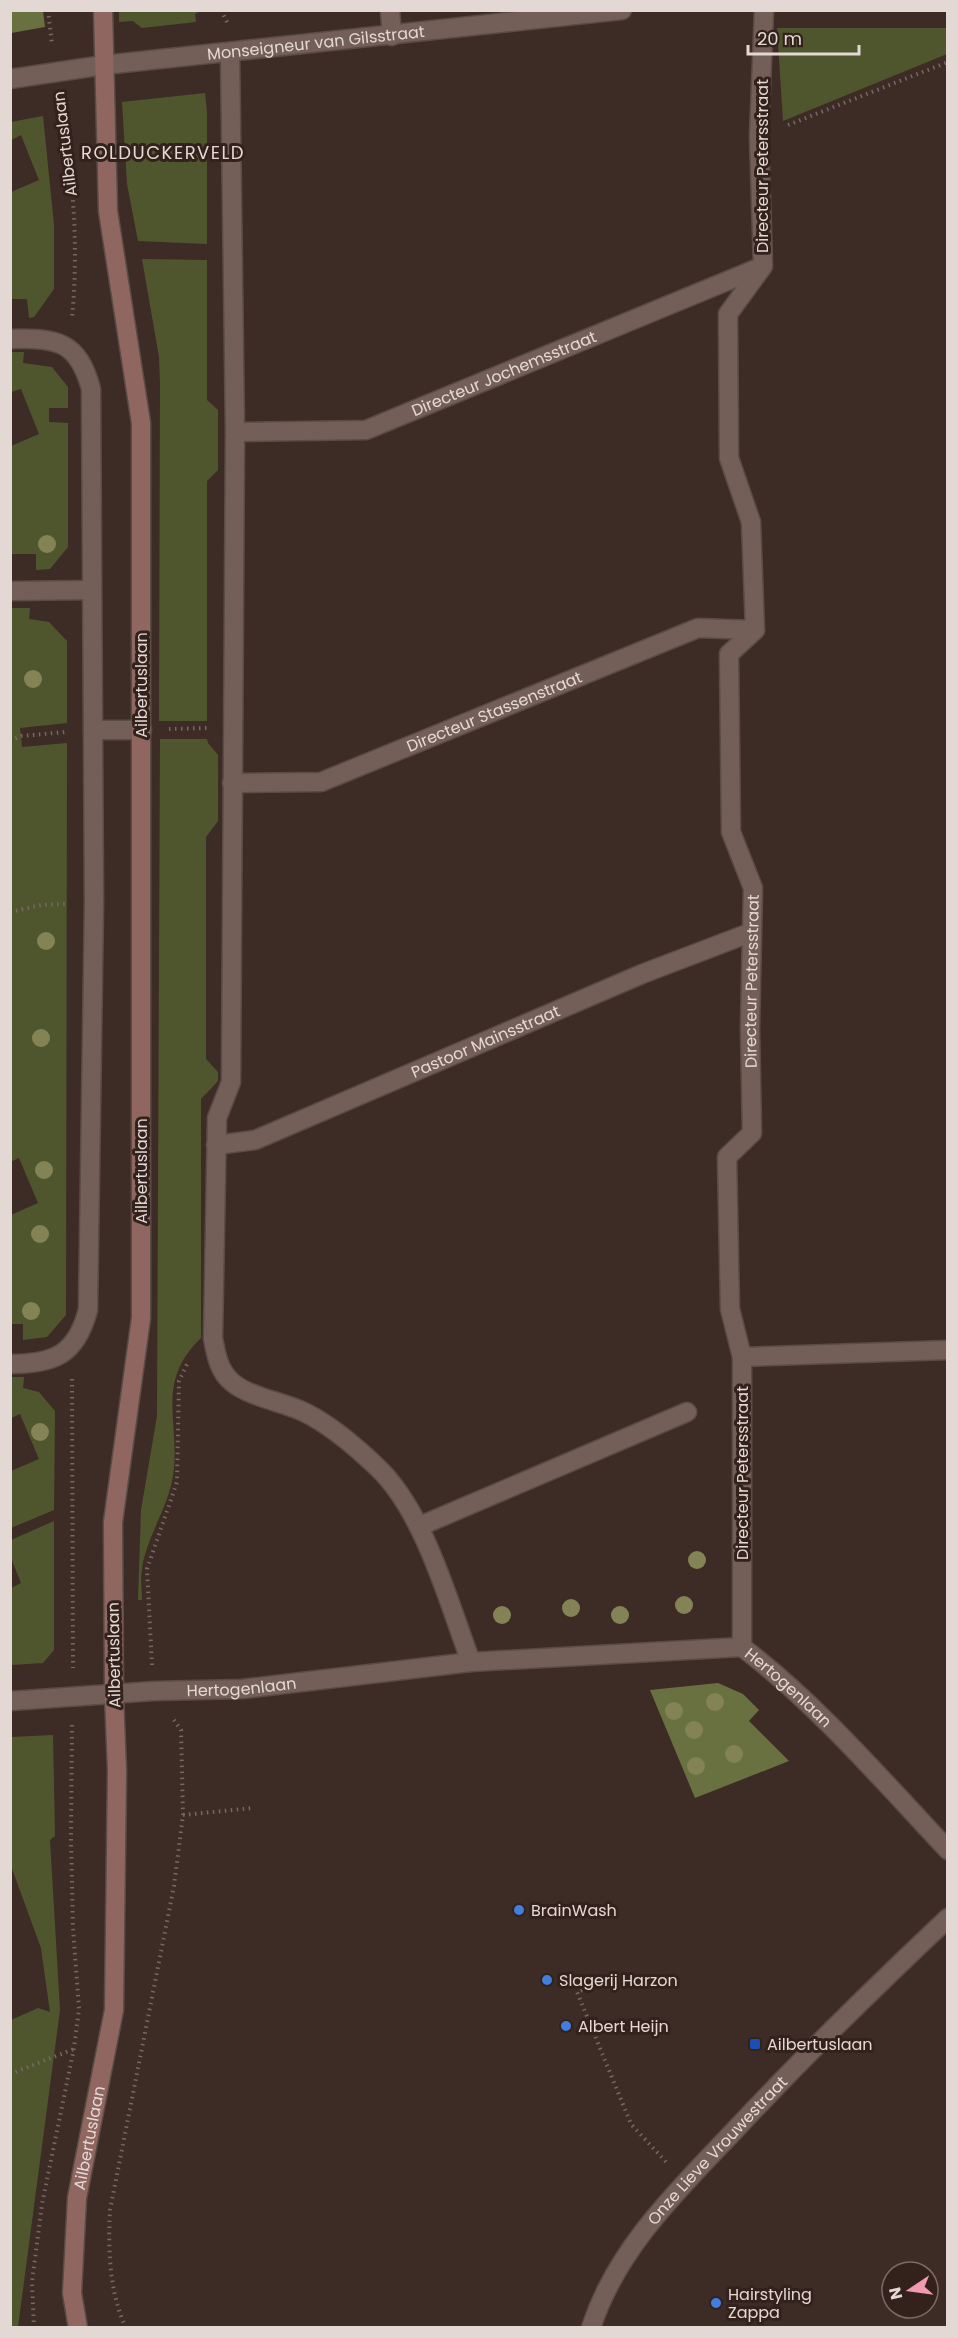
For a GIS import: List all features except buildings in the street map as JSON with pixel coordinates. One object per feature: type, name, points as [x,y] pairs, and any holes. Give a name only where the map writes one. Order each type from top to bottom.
[{"type":"main road","name":"Ailbertuslaan","points":[[78,2328],[72,2293],[77,2198],[114,2010],[117,1771],[113,1522],[141,1318],[141,423],[108,211],[103,10]]},
{"type":"street","points":[[390,10],[392,36]]},
{"type":"street","name":"Monseigneur van Gilsstraat","points":[[10,79],[104,65],[622,10]]},
{"type":"street","name":"Directeur Petersstraat","points":[[741,1647],[742,1357],[730,1309],[727,1157],[752,1133],[750,1029],[753,888],[730,832],[729,654],[755,630],[751,522],[729,458],[728,314],[763,266],[759,136],[764,10]]},
{"type":"street","points":[[230,52],[235,432],[231,727],[231,1082],[217,1118],[213,1338],[217,1360],[233,1383],[304,1412],[348,1442],[379,1468],[402,1496],[420,1526],[471,1662]]},
{"type":"street","name":"Directeur Jochemsstraat","points":[[235,432],[366,430],[763,266]]},
{"type":"street","points":[[10,339],[56,341],[69,349],[86,372],[91,389],[94,903],[88,1310],[78,1336],[69,1348],[54,1358],[40,1363],[10,1364]]},
{"type":"street","points":[[10,591],[92,590]]},
{"type":"street","name":"Directeur Stassenstraat","points":[[232,783],[321,782],[698,628],[755,630]]},
{"type":"street","name":"Ailbertuslaan","points":[[93,730],[142,730]]},
{"type":"street","name":"Pastoor Mainsstraat","points":[[216,1145],[255,1140],[642,974],[752,932]]},
{"type":"street","points":[[742,1357],[948,1350]]},
{"type":"street","points":[[420,1526],[687,1412]]},
{"type":"street","name":"Hertogenlaan","points":[[10,1701],[154,1691],[242,1689],[471,1662],[741,1647],[776,1673],[869,1766],[948,1850]]},
{"type":"street","name":"Onze Lieve Vrouwestraat","points":[[591,2328],[595,2313],[622,2261],[685,2182],[863,1999],[948,1918]]},
{"type":"path","name":"Ailbertuslaan","points":[[48,10],[66,130],[73,209],[74,293],[69,349]]},
{"type":"path","points":[[759,136],[948,62]]},
{"type":"path","points":[[142,730],[231,727]]},
{"type":"path","points":[[10,741],[21,736],[93,730]]},
{"type":"path","points":[[10,912],[41,905],[94,903]]},
{"type":"path","points":[[154,1691],[147,1569],[177,1482],[179,1381],[187,1363],[213,1338]]},
{"type":"path","name":"Ailbertuslaan","points":[[34,2328],[32,2282],[42,2204],[74,2048],[79,2009],[73,1945],[71,1838],[72,1385],[69,1348]]},
{"type":"path","name":"Ailbertuslaan","points":[[126,2328],[121,2317],[108,2250],[110,2210],[174,1886],[183,1815],[181,1730],[154,1691]]},
{"type":"path","points":[[183,1815],[253,1808]]},
{"type":"path","points":[[599,1984],[577,1992],[631,2124],[661,2156]]},
{"type":"path","points":[[10,2074],[74,2048]]},
{"type":"green space","points":[[11,10],[43,11],[45,27],[11,33]]},
{"type":"green space","points":[[119,10],[200,11],[195,14],[196,22],[142,28],[133,21],[119,22]]},
{"type":"green space","points":[[777,28],[947,28],[947,54],[783,121]]},
{"type":"green space","points":[[205,93],[207,244],[138,241],[127,184],[122,102]]},
{"type":"green space","points":[[43,116],[54,225],[54,289],[34,317],[29,318],[27,299],[11,299],[11,192],[39,180],[21,135],[11,140],[11,122]]},
{"type":"green space","points":[[142,259],[207,260],[207,400],[218,410],[218,470],[207,481],[207,721],[159,721],[160,384],[159,357]]},
{"type":"green space","points":[[11,352],[24,352],[23,363],[52,367],[68,387],[68,408],[49,408],[49,422],[68,423],[68,547],[50,569],[36,570],[36,554],[11,554],[11,446],[39,434],[21,389],[11,392]]},
{"type":"green space","points":[[11,608],[30,608],[29,619],[49,622],[67,641],[67,723],[20,728],[22,747],[67,743],[66,1315],[47,1337],[23,1340],[23,1324],[11,1324],[11,1215],[38,1203],[19,1158],[10,1162]]},
{"type":"green space","points":[[160,739],[207,739],[218,755],[218,821],[206,837],[206,1059],[218,1072],[218,1081],[201,1099],[201,1338],[178,1371],[174,1387],[172,1404],[175,1457],[173,1476],[167,1499],[145,1556],[141,1576],[142,1600],[138,1600],[141,1510],[157,1416]]},
{"type":"green space","points":[[11,1377],[24,1377],[23,1388],[39,1392],[55,1411],[54,1510],[11,1528],[11,1471],[39,1459],[20,1414],[11,1418]]},
{"type":"green space","points":[[54,1521],[54,1650],[43,1663],[11,1665],[11,1588],[21,1583],[11,1558],[11,1540]]},
{"type":"green space","points":[[718,1683],[743,1694],[759,1710],[749,1721],[789,1761],[695,1798],[650,1690]]},
{"type":"green space","points":[[53,1735],[55,1836],[50,1840],[60,2010],[18,2327],[11,2327],[11,2020],[38,2008],[50,2012],[41,1948],[11,1866],[11,1737]]},
{"type":"place","name":"BrainWash","points":[[519,1910]]},
{"type":"place","name":"Slagerij Harzon","points":[[547,1980]]},
{"type":"place","name":"Albert Heijn","points":[[566,2026]]},
{"type":"place","name":"Ailbertuslaan","points":[[755,2044]]},
{"type":"place","name":"Hairstyling Zappa","points":[[716,2303]]},
{"type":"district","name":"ROLDUCKERVELD","points":[[163,152]]}]
